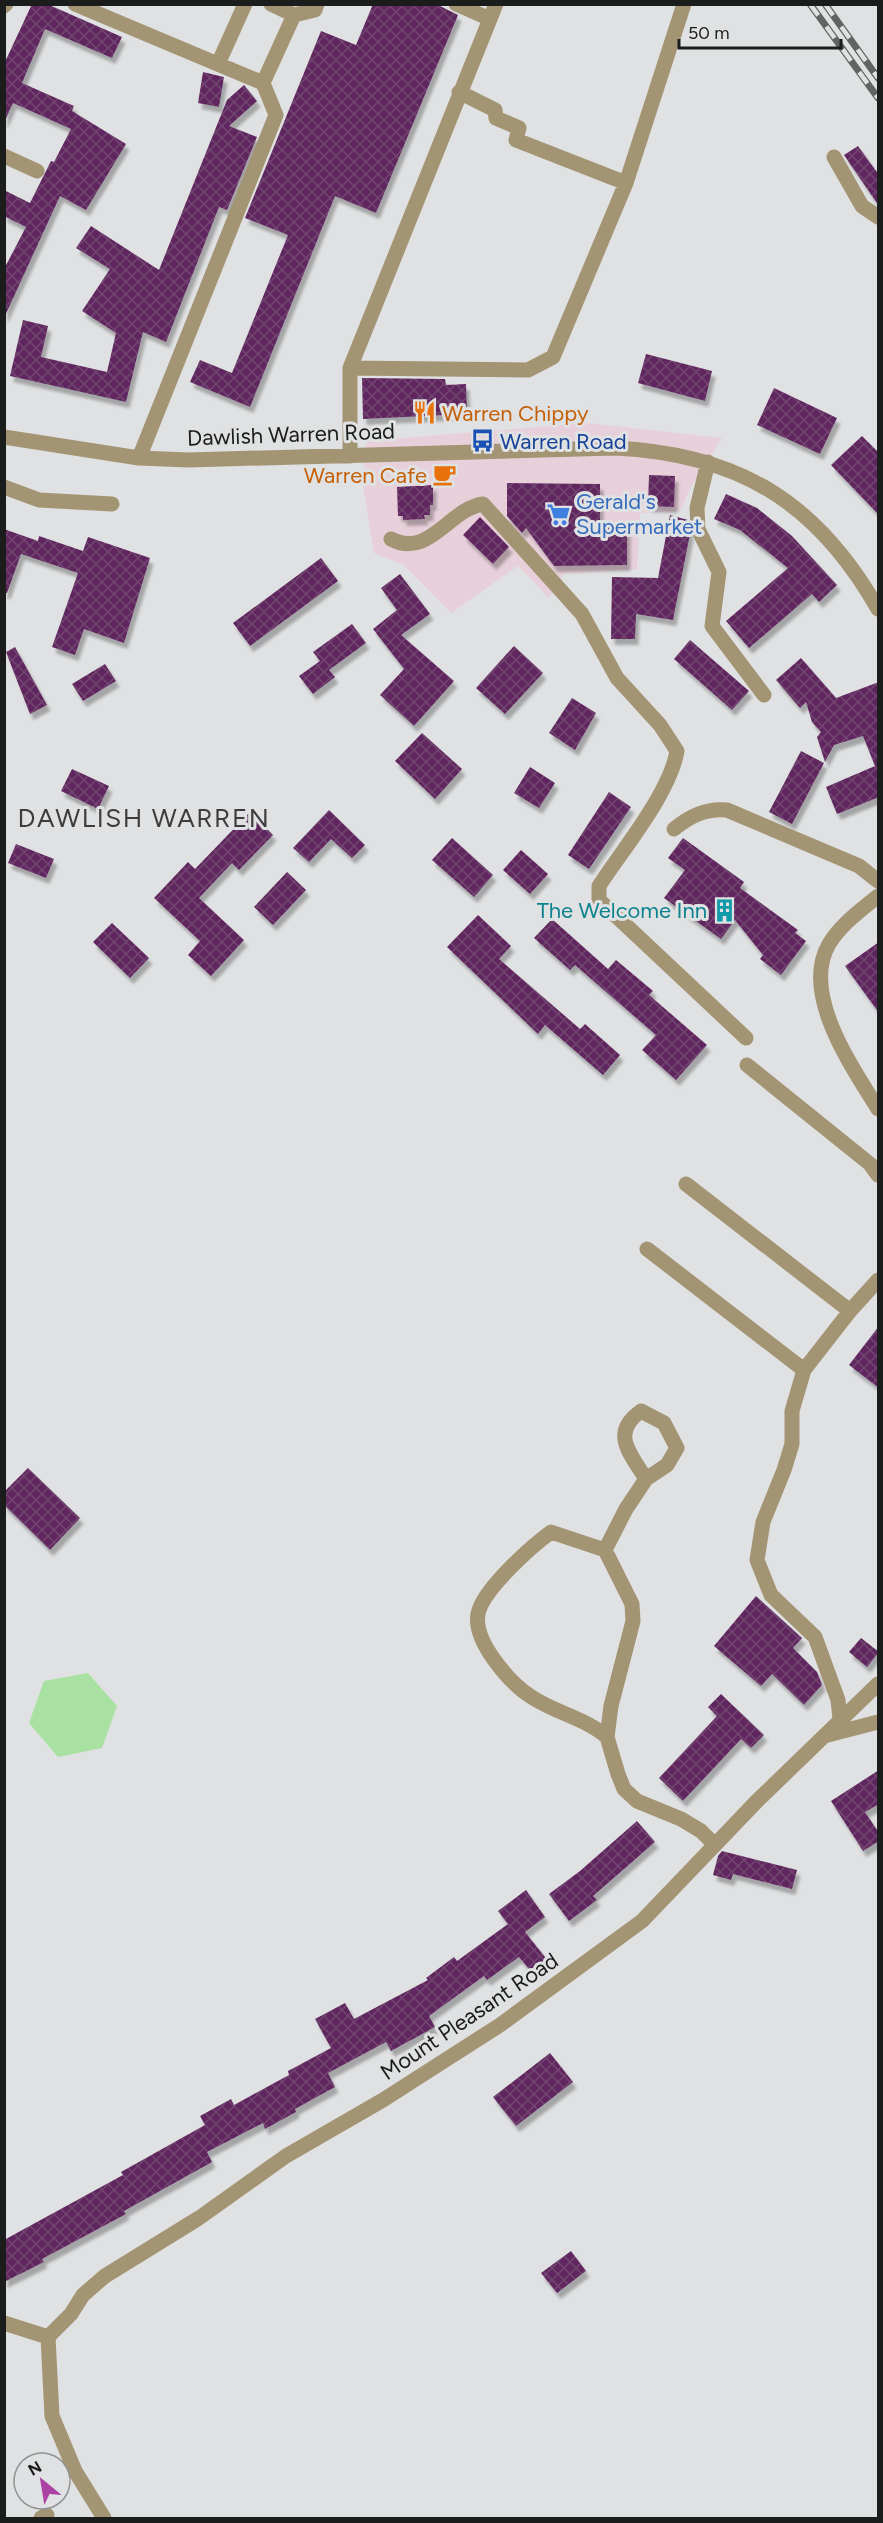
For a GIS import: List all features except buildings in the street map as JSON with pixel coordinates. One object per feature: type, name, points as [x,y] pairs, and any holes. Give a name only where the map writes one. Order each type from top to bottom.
[{"type":"street","points":[[75,4],[263,83],[276,115],[139,458]]},
{"type":"street","points":[[218,64],[245,4]]},
{"type":"street","points":[[271,4],[294,15],[315,10],[317,4]]},
{"type":"street","points":[[456,4],[489,19]]},
{"type":"street","points":[[350,456],[350,368],[496,4]]},
{"type":"street","points":[[350,368],[528,370],[553,357],[626,183],[684,4]]},
{"type":"street","points":[[263,83],[294,15]]},
{"type":"street","points":[[459,92],[495,110],[496,118],[519,128],[516,140],[626,183]]},
{"type":"street","points":[[4,156],[37,171]]},
{"type":"street","points":[[834,157],[862,206],[879,217]]},
{"type":"street","name":"Dawlish Warren Road","points":[[6,441],[139,458],[220,460],[615,448],[647,450],[708,462],[756,482],[805,515],[845,556],[879,609]]},
{"type":"street","points":[[708,462],[697,508],[698,529],[719,572],[712,626],[764,695]]},
{"type":"street","points":[[4,487],[39,500],[112,504]]},
{"type":"street","points":[[391,539],[399,543],[419,542],[436,533],[470,506],[483,504],[582,614],[617,678],[660,725],[677,751],[674,770],[663,790],[599,886],[599,900],[746,1038]]},
{"type":"street","points":[[674,829],[697,813],[716,809],[727,810],[859,866],[879,882]]},
{"type":"street","points":[[879,896],[842,927],[828,945],[821,966],[821,987],[828,1017],[879,1109]]},
{"type":"street","points":[[747,1065],[870,1164],[879,1175]]},
{"type":"street","points":[[686,1184],[850,1311]]},
{"type":"street","points":[[647,1249],[804,1370]]},
{"type":"street","points":[[840,1719],[837,1700],[815,1637],[771,1595],[757,1560],[763,1522],[792,1444],[792,1411],[804,1370],[850,1311],[879,1280]]},
{"type":"street","points":[[605,1550],[626,1509],[646,1479]]},
{"type":"street","points":[[607,1737],[591,1723],[563,1715],[530,1696],[501,1670],[478,1631],[478,1612],[491,1590],[537,1542],[551,1532],[605,1550],[632,1604],[633,1621],[611,1706],[607,1737],[624,1789],[637,1801],[662,1809],[694,1827],[714,1845]]},
{"type":"street","name":"Mount Pleasant Road","points":[[48,2337],[71,2314],[83,2295],[105,2276],[199,2218],[286,2156],[383,2100],[554,1988],[642,1921],[822,1736],[879,1684]]},
{"type":"street","points":[[822,1736],[879,1722]]},
{"type":"street","points":[[4,2324],[48,2337],[52,2416],[75,2471],[104,2518]]},
{"type":"shaded area","points":[[586,423],[722,438],[692,485],[680,511],[640,513],[637,569],[563,574],[549,598],[518,566],[451,613],[404,565],[374,553],[363,485],[366,441]]},
{"type":"green space","points":[[88,1673],[117,1706],[102,1748],[58,1757],[29,1723],[44,1681]]},
{"type":"railway","points":[[810,4],[878,98]]},
{"type":"railway","points":[[825,4],[878,78]]},
{"type":"place","name":"Warren Chippy","points":[[424,413]]},
{"type":"place","name":"Warren Road","points":[[482,441]]},
{"type":"place","name":"Warren Cafe","points":[[445,475]]},
{"type":"place","name":"Gerald's Supermarket","points":[[558,514]]},
{"type":"place","name":"The Welcome Inn","points":[[725,910]]},
{"type":"district","name":"DAWLISH WARREN","points":[[144,818]]}]
